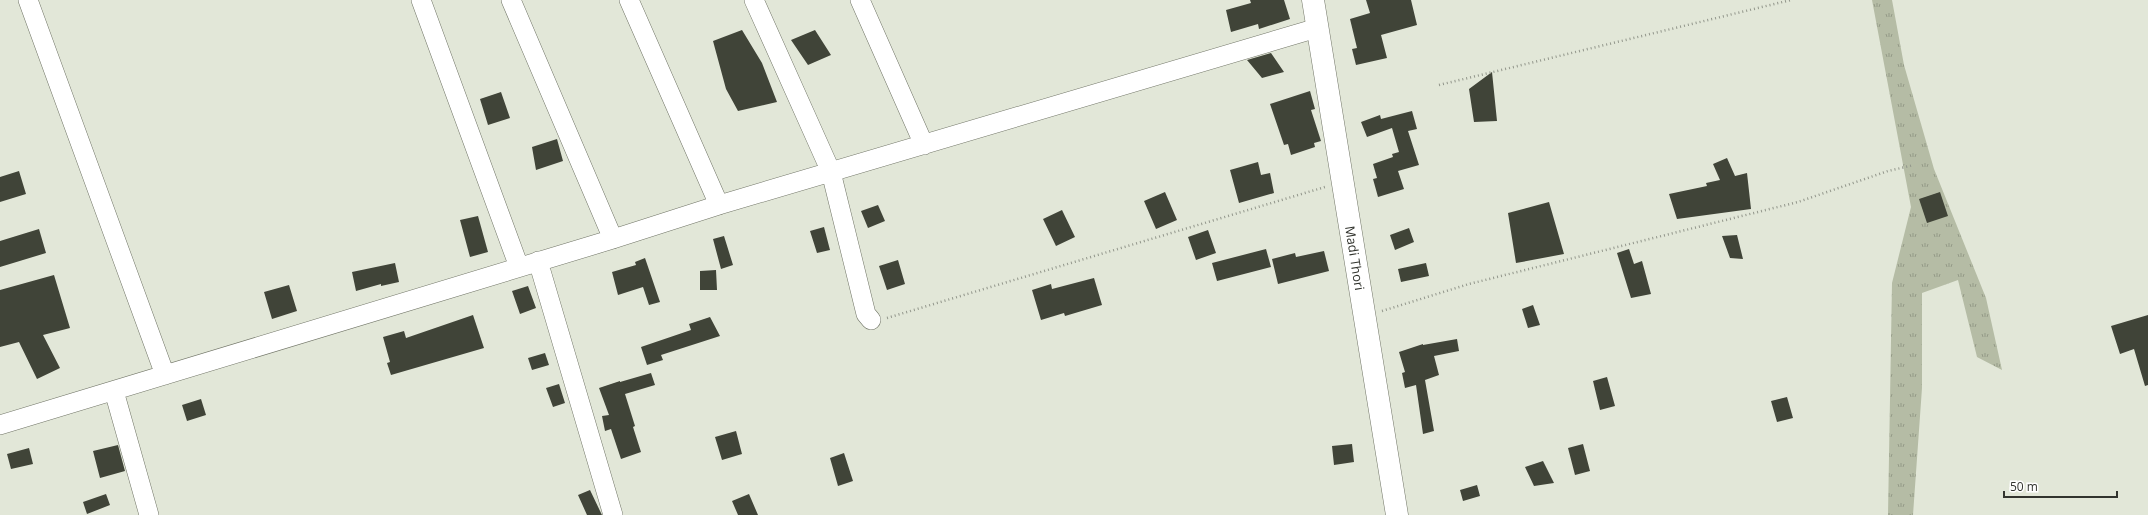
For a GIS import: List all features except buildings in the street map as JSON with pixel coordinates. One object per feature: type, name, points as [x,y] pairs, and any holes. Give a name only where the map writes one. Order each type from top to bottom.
[{"type":"main road","name":"Madi Thori","points":[[1313,0],[1397,515]]},
{"type":"street","points":[[28,0],[165,375]]},
{"type":"street","points":[[421,0],[519,267]]},
{"type":"street","points":[[512,0],[613,239]]},
{"type":"street","points":[[629,0],[719,205]]},
{"type":"street","points":[[754,0],[831,172],[866,314],[871,320]]},
{"type":"street","points":[[860,0],[924,144]]},
{"type":"street","points":[[0,425],[613,239],[719,205],[1317,28]]},
{"type":"street","points":[[538,261],[613,515]]},
{"type":"street","points":[[114,391],[149,515]]},
{"type":"path","points":[[1439,85],[1791,0]]},
{"type":"path","points":[[1364,316],[1469,284],[1798,202],[1888,171],[1914,165]]},
{"type":"path","points":[[871,320],[880,321],[1342,181]]},
{"type":"green space","points":[[1872,0],[1892,0],[1904,65],[1934,169],[1986,298],[2002,370],[1977,357],[1958,280],[1922,293],[1922,388],[1913,515],[1888,515],[1892,283],[1911,207]]}]
